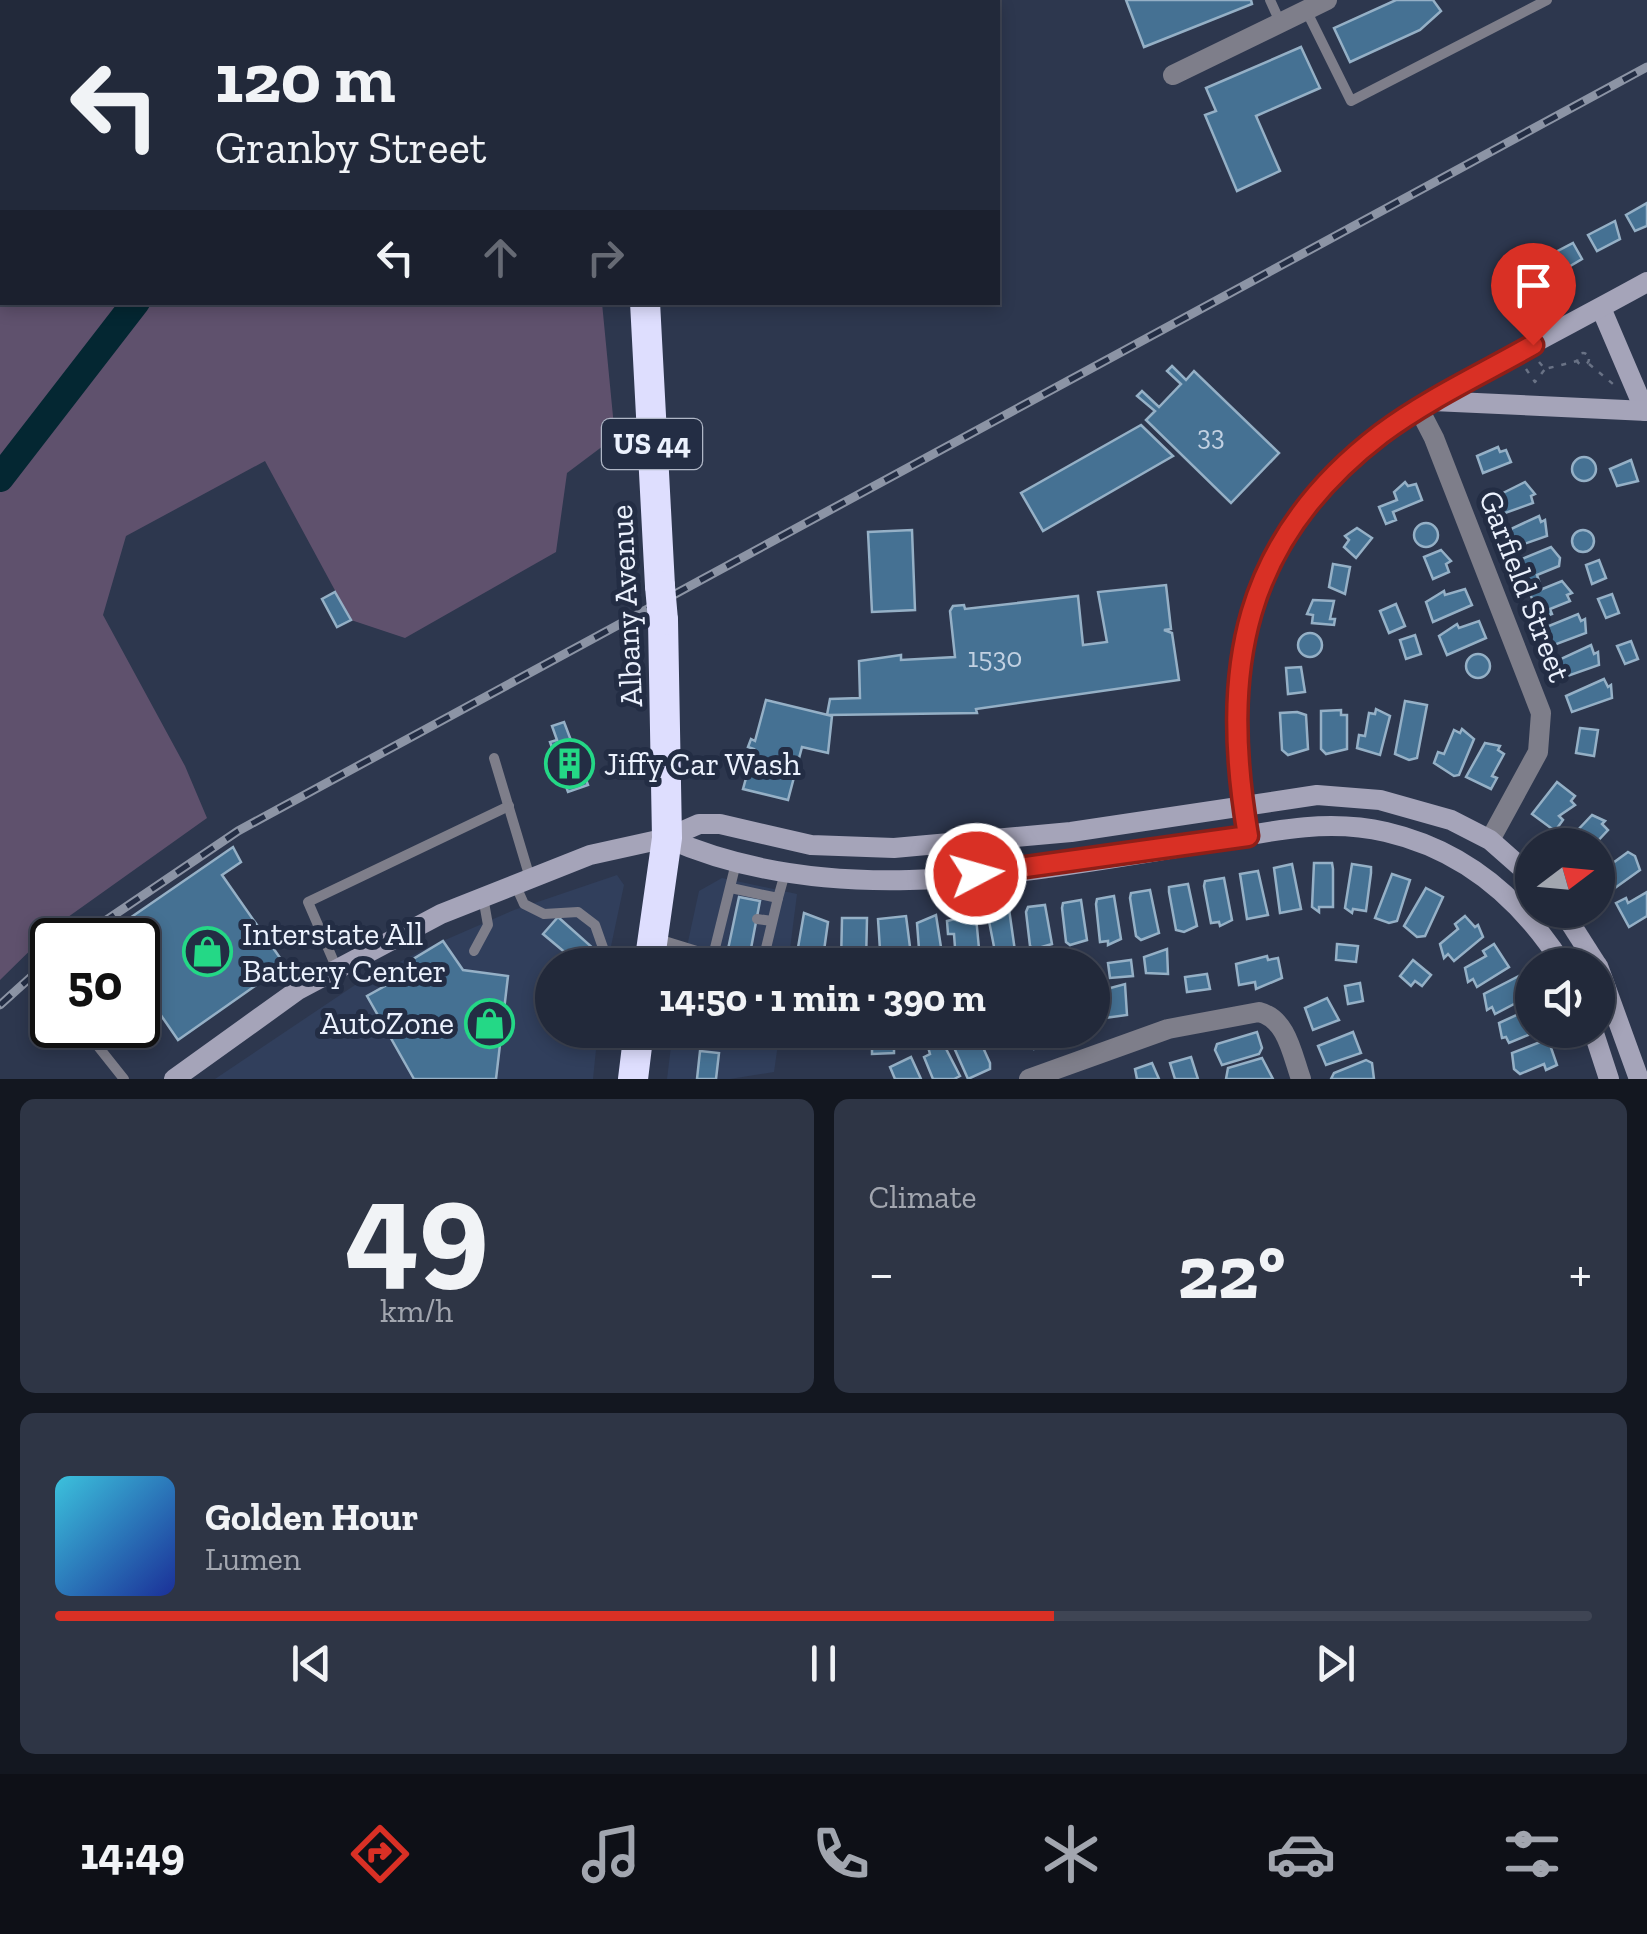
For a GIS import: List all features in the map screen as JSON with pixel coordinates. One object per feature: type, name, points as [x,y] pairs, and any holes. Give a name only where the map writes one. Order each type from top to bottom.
[{"type":"highway","name":"Albany Avenue","points":[[645,305],[663,620],[667,838],[652,948]]},
{"type":"highway","points":[[633,1079],[637,1048]]},
{"type":"main road","points":[[1248,836],[1234,719],[1237,689],[1248,622],[1277,548],[1336,472],[1425,405],[1647,282]]},
{"type":"main road","points":[[1425,405],[1646,412],[1601,308]]},
{"type":"main road","points":[[174,1079],[298,990],[483,896],[590,855],[667,838],[691,826],[712,824],[829,847],[976,842],[1316,796],[1380,800],[1434,814],[1490,840],[1515,862]]},
{"type":"main road","points":[[667,838],[736,863],[853,880],[976,874],[1314,825],[1383,831],[1420,841],[1491,881],[1552,948]]},
{"type":"main road","points":[[976,842],[976,874]]},
{"type":"main road","points":[[1544,935],[1550,928]]},
{"type":"main road","points":[[1615,1013],[1640,1079]]},
{"type":"main road","points":[[1598,1048],[1609,1079]]},
{"type":"street","points":[[1173,75],[1327,0]]},
{"type":"street","name":"Garfield Street","points":[[1425,405],[1541,713],[1538,752],[1490,840]]},
{"type":"street","points":[[1029,1079],[1168,1029],[1243,1014],[1272,1015],[1281,1024],[1301,1079]]},
{"type":"lane","points":[[1270,0],[1280,23]]},
{"type":"lane","points":[[1306,10],[1351,100],[1548,0]]},
{"type":"lane","points":[[494,758],[509,806],[524,904],[544,914],[578,912],[595,925],[603,948]]},
{"type":"lane","points":[[336,969],[308,902],[509,806]]},
{"type":"lane","points":[[717,948],[724,936],[736,863]]},
{"type":"lane","points":[[765,948],[786,872]]},
{"type":"lane","points":[[731,888],[778,898]]},
{"type":"lane","points":[[474,952],[488,926],[483,896]]},
{"type":"lane","points":[[757,919],[772,920]]},
{"type":"lane","points":[[752,940],[767,942]]},
{"type":"lane","points":[[99,1048],[124,1079]]},
{"type":"path","points":[[1586,342],[1588,363]]},
{"type":"path","points":[[1578,361],[1578,355],[1585,353]]},
{"type":"path","points":[[1544,370],[1540,380],[1533,382],[1526,372],[1530,361],[1544,370],[1578,361],[1588,363],[1615,385]]},
{"type":"shaded area","points":[[0,305],[602,305],[615,437],[567,473],[556,552],[405,638],[351,620],[265,461],[126,536],[103,615],[185,766],[207,818],[67,918],[30,918],[30,951],[0,980]]},
{"type":"shaded area","points":[[617,875],[624,885],[611,948],[535,948],[535,1048],[596,1048],[593,1079],[215,1079],[355,985],[514,910]]},
{"type":"shaded area","points":[[722,878],[797,894],[790,948],[687,948],[699,891]]},
{"type":"shaded area","points":[[671,1048],[777,1048],[774,1072],[730,1079],[667,1079]]},
{"type":"building","points":[[1126,0],[1251,0],[1252,4],[1144,47]]},
{"type":"building","points":[[1396,0],[1433,0],[1441,11],[1420,30],[1350,62],[1334,28]]},
{"type":"building","points":[[1301,47],[1320,88],[1256,116],[1280,171],[1237,191],[1205,115],[1216,111],[1206,88]]},
{"type":"building","points":[[1647,203],[1647,226],[1635,231],[1626,215]]},
{"type":"building","points":[[1615,221],[1620,239],[1597,251],[1588,235]]},
{"type":"building","points":[[1573,243],[1582,259],[1560,272],[1550,255]]},
{"type":"building","points":[[1532,262],[1541,268],[1544,280],[1521,292],[1513,276]]},
{"type":"building","points":[[1172,366],[1186,380],[1194,371],[1279,453],[1231,503],[1146,420],[1155,411],[1137,396],[1142,391],[1159,407],[1181,384],[1167,371]]},
{"type":"building","points":[[1141,425],[1173,456],[1043,531],[1021,493]]},
{"type":"building","points":[[1498,447],[1500,452],[1506,450],[1511,462],[1483,473],[1477,456]]},
{"type":"building","points":[[1584,457],[1596,469],[1584,481],[1572,469]]},
{"type":"building","points":[[1631,460],[1638,481],[1617,486],[1610,469]]},
{"type":"building","points":[[1405,482],[1408,486],[1416,484],[1422,500],[1393,512],[1396,520],[1386,524],[1379,507],[1397,500],[1394,492]]},
{"type":"building","points":[[1525,482],[1535,494],[1531,496],[1533,503],[1494,517],[1487,501]]},
{"type":"building","points":[[1539,516],[1541,522],[1545,520],[1547,536],[1507,550],[1500,534]]},
{"type":"building","points":[[1426,523],[1438,535],[1426,547],[1414,535]]},
{"type":"building","points":[[1357,528],[1372,538],[1356,558],[1344,547],[1349,540],[1345,536]]},
{"type":"building","points":[[912,530],[915,610],[872,612],[868,532]]},
{"type":"building","points":[[1583,530],[1591,533],[1591,549],[1583,552],[1575,549],[1572,541],[1575,533]]},
{"type":"building","points":[[1551,547],[1560,558],[1559,566],[1537,575],[1539,581],[1528,585],[1517,561]]},
{"type":"building","points":[[1441,550],[1451,561],[1446,564],[1449,572],[1433,579],[1424,557]]},
{"type":"building","points":[[1599,560],[1606,578],[1592,584],[1586,565]]},
{"type":"building","points":[[1333,564],[1350,567],[1345,594],[1329,587]]},
{"type":"building","points":[[1562,581],[1572,593],[1567,595],[1570,601],[1550,609],[1552,614],[1541,618],[1530,594]]},
{"type":"building","points":[[1166,585],[1171,629],[1164,630],[1172,633],[1179,680],[976,709],[977,713],[827,715],[830,699],[860,698],[859,661],[901,655],[901,660],[955,657],[950,611],[953,606],[964,605],[965,609],[1078,596],[1083,645],[1107,642],[1098,592]]},
{"type":"building","points":[[1465,589],[1472,605],[1433,622],[1426,602],[1444,591],[1445,595]]},
{"type":"building","points":[[335,592],[351,620],[337,627],[322,599]]},
{"type":"building","points":[[1612,594],[1619,613],[1606,618],[1598,599]]},
{"type":"building","points":[[1313,600],[1334,601],[1330,619],[1335,619],[1334,625],[1312,623],[1313,615],[1307,614]]},
{"type":"building","points":[[1396,604],[1405,626],[1389,633],[1380,611]]},
{"type":"building","points":[[1578,614],[1581,621],[1585,619],[1586,633],[1546,648],[1539,630]]},
{"type":"building","points":[[1479,621],[1486,638],[1447,655],[1439,636],[1457,624],[1459,628]]},
{"type":"building","points":[[1310,633],[1322,645],[1310,657],[1298,645]]},
{"type":"building","points":[[1415,635],[1421,654],[1406,659],[1400,640]]},
{"type":"building","points":[[1631,641],[1638,659],[1625,664],[1617,646]]},
{"type":"building","points":[[1591,645],[1594,654],[1598,652],[1599,665],[1559,679],[1552,663]]},
{"type":"building","points":[[1478,654],[1490,666],[1478,678],[1466,666]]},
{"type":"building","points":[[1301,667],[1305,692],[1288,694],[1286,668]]},
{"type":"building","points":[[1604,679],[1608,687],[1611,685],[1612,698],[1572,712],[1566,696]]},
{"type":"building","points":[[766,700],[832,716],[828,753],[802,747],[788,800],[743,789],[754,749],[748,747],[751,739],[755,741]]},
{"type":"building","points":[[1405,701],[1427,705],[1417,758],[1409,760],[1395,754]]},
{"type":"building","points":[[1376,709],[1390,716],[1380,755],[1357,748],[1359,735],[1365,736],[1369,713],[1375,714]]},
{"type":"building","points":[[1341,710],[1341,715],[1347,715],[1347,749],[1326,754],[1321,749],[1321,711]]},
{"type":"building","points":[[1280,713],[1306,715],[1308,749],[1288,755],[1282,750]]},
{"type":"building","name":"Jiffy Car Wash","points":[[564,722],[588,785],[568,792],[550,742],[557,740],[552,726]]},
{"type":"building","points":[[1580,728],[1598,730],[1594,756],[1576,753]]},
{"type":"building","points":[[1462,729],[1474,739],[1459,775],[1454,776],[1434,763],[1438,752],[1444,754],[1454,730],[1460,733]]},
{"type":"building","points":[[1485,743],[1500,746],[1498,750],[1504,754],[1492,776],[1497,778],[1491,789],[1466,777]]},
{"type":"building","points":[[1557,782],[1575,796],[1571,801],[1575,805],[1559,816],[1563,820],[1557,828],[1551,828],[1532,814]]},
{"type":"building","points":[[1592,815],[1605,821],[1602,824],[1606,828],[1580,828]]},
{"type":"building","name":"Interstate All Battery Center","points":[[233,847],[241,862],[222,875],[285,965],[178,1040],[160,1014],[160,918],[130,918]]},
{"type":"building","points":[[1628,852],[1635,856],[1640,870],[1615,888],[1615,861]]},
{"type":"building","points":[[1314,863],[1332,863],[1333,869],[1333,907],[1319,907],[1319,912],[1312,907]]},
{"type":"building","points":[[1292,864],[1301,909],[1280,913],[1274,868]]},
{"type":"building","points":[[1352,864],[1371,867],[1366,911],[1353,909],[1352,913],[1345,908]]},
{"type":"building","points":[[1258,871],[1268,915],[1247,919],[1240,874]]},
{"type":"building","points":[[1392,874],[1410,880],[1397,921],[1389,923],[1375,918]]},
{"type":"building","points":[[1224,878],[1232,920],[1220,926],[1219,922],[1211,923],[1204,886],[1205,881]]},
{"type":"building","points":[[1188,884],[1197,926],[1184,932],[1176,930],[1169,887]]},
{"type":"building","points":[[1426,888],[1443,897],[1425,936],[1417,937],[1404,926]]},
{"type":"building","points":[[1150,890],[1159,933],[1141,940],[1136,936],[1130,898],[1131,893]]},
{"type":"building","points":[[1647,892],[1647,916],[1629,927],[1616,903],[1626,898],[1628,903]]},
{"type":"building","points":[[1114,896],[1121,939],[1108,945],[1108,941],[1100,942],[1096,904],[1097,899]]},
{"type":"building","points":[[739,897],[760,901],[751,948],[728,948]]},
{"type":"building","points":[[1081,900],[1087,940],[1070,945],[1066,942],[1063,903]]},
{"type":"building","points":[[1045,905],[1052,944],[1030,946],[1028,907]]},
{"type":"building","points":[[1009,909],[1015,948],[994,948],[990,912]]},
{"type":"building","points":[[804,913],[828,922],[824,948],[798,948]]},
{"type":"building","points":[[936,915],[941,948],[919,948],[917,923]]},
{"type":"building","points":[[906,916],[910,947],[880,948],[878,919]]},
{"type":"building","points":[[1465,916],[1475,927],[1478,925],[1483,937],[1454,961],[1448,954],[1444,958],[1440,944],[1458,929],[1455,924]]},
{"type":"building","points":[[558,917],[593,948],[560,948],[543,934]]},
{"type":"building","points":[[976,917],[979,948],[955,948],[954,934],[948,934],[947,921]]},
{"type":"building","points":[[842,918],[867,918],[866,948],[841,948]]},
{"type":"building","points":[[443,941],[463,970],[508,976],[496,1079],[414,1079],[367,996],[392,982],[389,977],[402,970],[400,967]]},
{"type":"building","points":[[1337,944],[1358,946],[1356,962],[1336,960]]},
{"type":"building","points":[[1494,944],[1509,967],[1477,987],[1473,979],[1468,982],[1465,968],[1486,956],[1483,951]]},
{"type":"building","points":[[1167,949],[1168,974],[1146,973],[1144,957]]},
{"type":"building","points":[[1267,956],[1268,960],[1278,958],[1282,978],[1256,989],[1255,982],[1239,985],[1236,964]]},
{"type":"building","points":[[1131,960],[1133,976],[1110,978],[1110,963]]},
{"type":"building","points":[[1413,960],[1431,975],[1422,986],[1415,981],[1411,986],[1400,976]]},
{"type":"building","points":[[1207,974],[1210,989],[1187,992],[1185,977]]},
{"type":"building","points":[[1515,978],[1515,1004],[1495,1014],[1492,1007],[1487,1010],[1484,994]]},
{"type":"building","points":[[1360,983],[1363,1001],[1348,1004],[1345,986]]},
{"type":"building","points":[[1125,984],[1127,1015],[1110,1017],[1110,988]]},
{"type":"building","points":[[1327,998],[1339,1020],[1313,1030],[1305,1008]]},
{"type":"building","points":[[1515,1016],[1515,1040],[1509,1043],[1506,1037],[1502,1038],[1499,1023]]},
{"type":"building","points":[[1257,1032],[1262,1048],[1259,1054],[1222,1065],[1215,1050],[1217,1044]]},
{"type":"building","points":[[1353,1032],[1361,1053],[1326,1065],[1318,1046]]},
{"type":"building","points":[[872,1048],[894,1048],[894,1053],[872,1054]]},
{"type":"building","points":[[928,1048],[946,1048],[960,1076],[933,1079],[924,1057],[930,1054]]},
{"type":"building","points":[[954,1048],[983,1048],[990,1069],[968,1079]]},
{"type":"building","points":[[1525,1048],[1551,1048],[1557,1065],[1546,1070],[1544,1064],[1520,1074],[1514,1069],[1512,1053]]},
{"type":"building","points":[[700,1051],[719,1053],[716,1079],[697,1079]]},
{"type":"building","points":[[911,1057],[921,1079],[895,1079],[890,1067]]},
{"type":"building","points":[[1191,1057],[1198,1079],[1175,1079],[1170,1063]]},
{"type":"building","points":[[1262,1058],[1273,1079],[1226,1079],[1228,1068]]},
{"type":"building","points":[[1366,1060],[1372,1063],[1374,1079],[1331,1079],[1334,1073]]},
{"type":"building","points":[[1152,1063],[1159,1079],[1137,1079],[1135,1069]]},
{"type":"waterway","points":[[0,478],[134,305]]},
{"type":"railway","points":[[109,918],[238,831],[1647,67]]},
{"type":"railway","points":[[0,1005],[30,978]]},
{"type":"place","name":"Jiffy Car Wash","points":[[569,764]]},
{"type":"place","name":"Interstate All Battery Center","points":[[207,952]]},
{"type":"place","name":"AutoZone","points":[[489,1023]]},
{"type":"route","points":[[976,874],[1110,859],[1248,836],[1234,719],[1237,689],[1248,622],[1277,548],[1319,490],[1384,432],[1533,345]]}]
